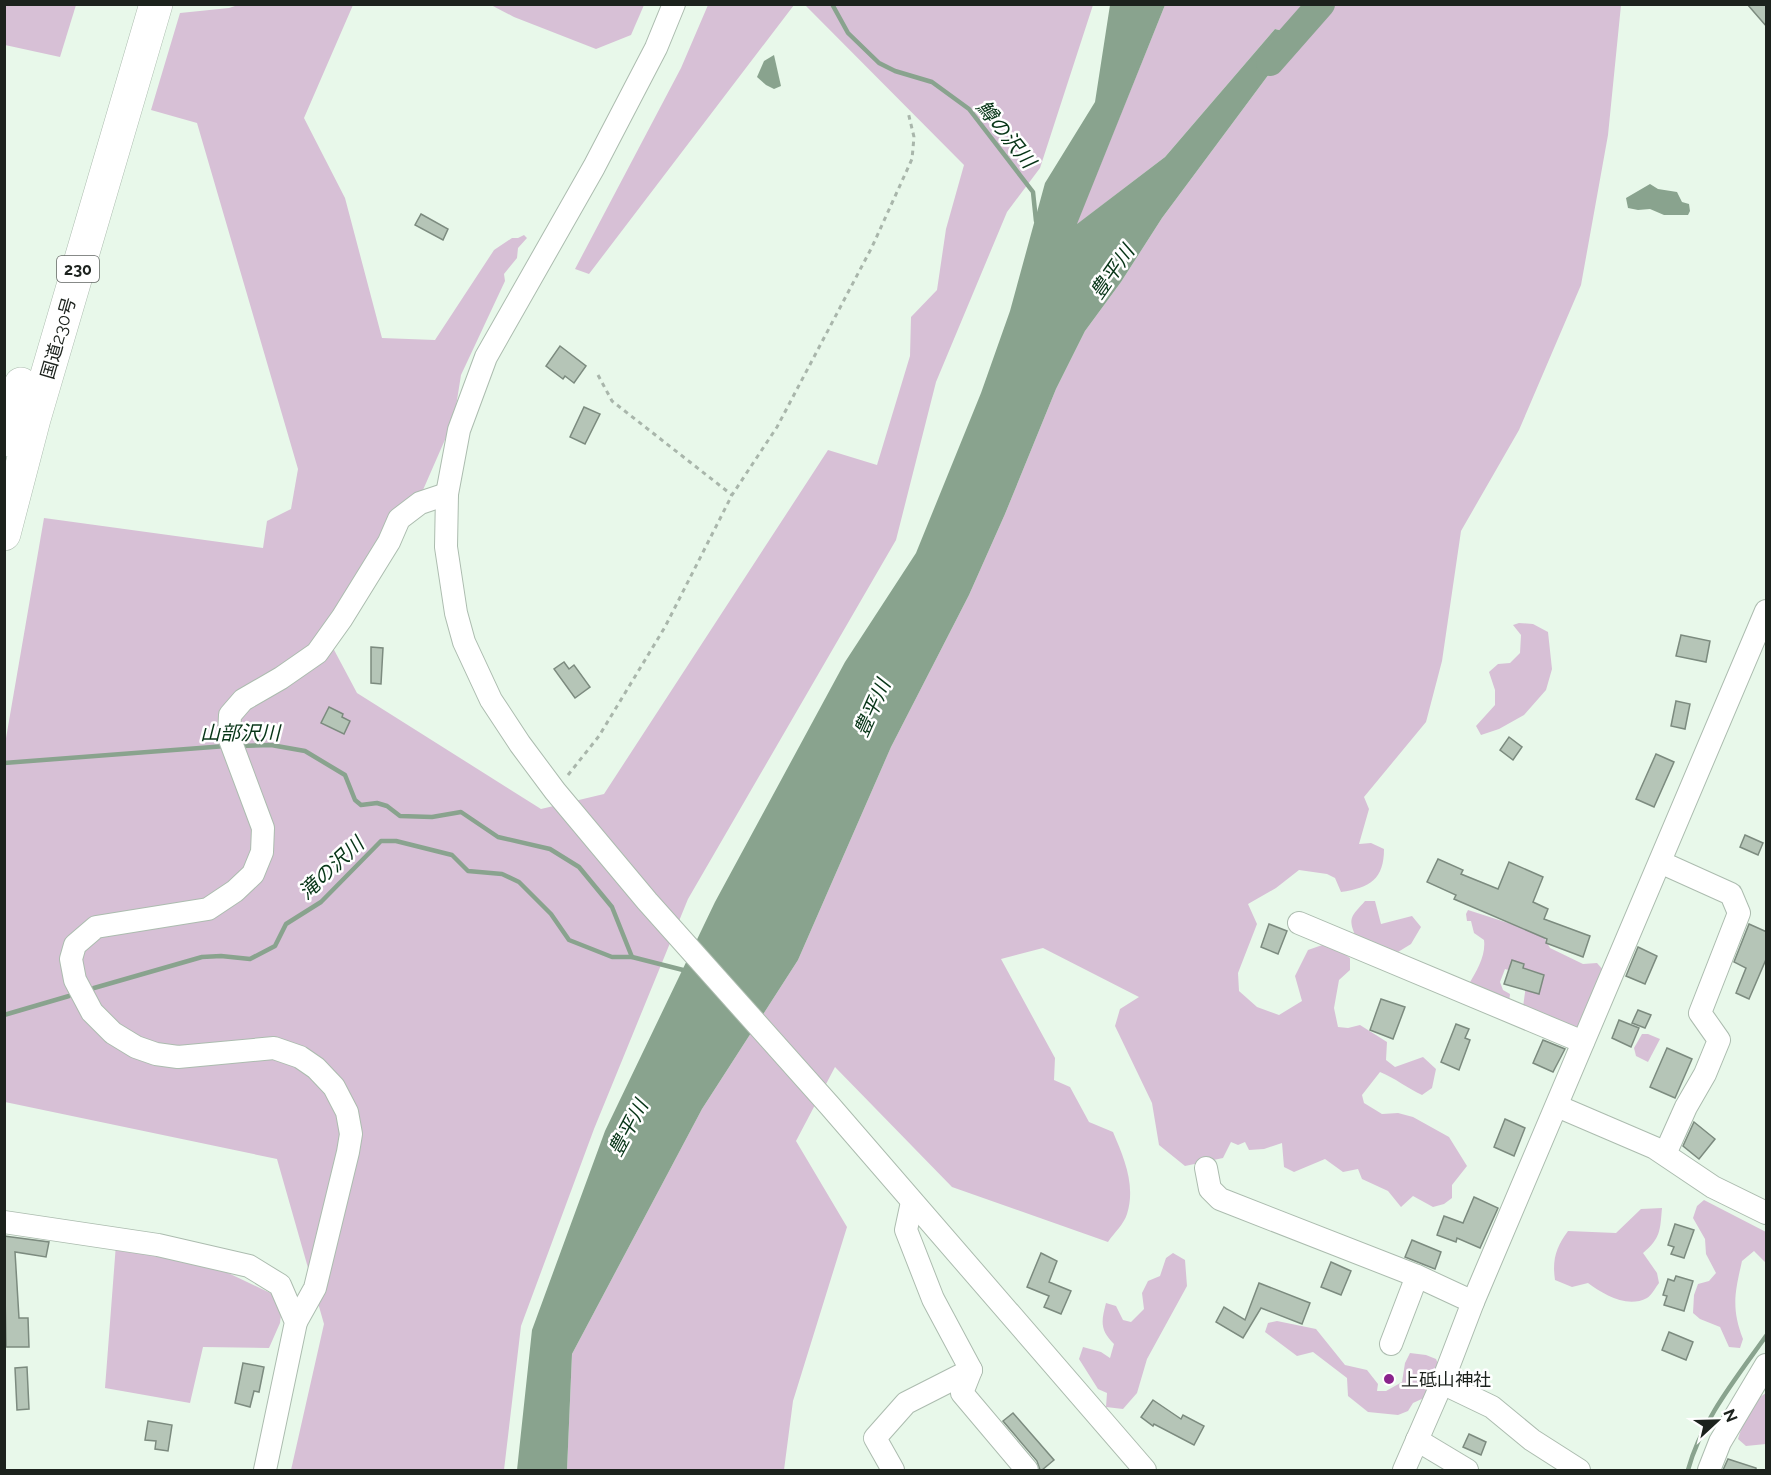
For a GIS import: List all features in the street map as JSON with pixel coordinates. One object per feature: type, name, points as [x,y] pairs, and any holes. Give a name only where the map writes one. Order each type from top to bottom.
[{"type":"highway","name":"国道230号","points":[[4,440],[133,4]]},
{"type":"highway","name":"国道230号","points":[[4,534],[34,419],[156,4]]},
{"type":"street","points":[[674,4],[656,48],[594,167],[486,357],[459,430],[447,494],[446,547],[456,613],[464,642],[491,700],[555,791],[647,901],[830,1106],[1145,1470]]},
{"type":"street","points":[[265,1470],[296,1322],[315,1288],[348,1152],[351,1134],[347,1112],[334,1087],[316,1068],[300,1057],[274,1048],[178,1057],[156,1054],[136,1047],[114,1033],[92,1012],[75,980],[71,959],[75,945],[96,927],[208,909],[235,891],[254,874],[262,852],[263,828],[231,744],[230,715],[243,700],[281,678],[317,653],[342,618],[377,561],[399,519],[420,502],[447,494]]},
{"type":"street","points":[[1404,1470],[1767,610]]},
{"type":"street","points":[[1660,862],[1731,894],[1739,913],[1700,1013],[1719,1040],[1705,1074],[1686,1107],[1665,1154]]},
{"type":"street","points":[[1299,923],[1583,1042]]},
{"type":"street","points":[[1557,1106],[1655,1148],[1713,1187],[1767,1213]]},
{"type":"street","points":[[1206,1168],[1210,1190],[1220,1199],[1417,1276],[1473,1302]]},
{"type":"street","points":[[912,1202],[906,1230],[933,1299],[971,1370],[962,1393],[1027,1470]]},
{"type":"street","points":[[4,1222],[158,1245],[249,1266],[280,1285],[296,1322]]},
{"type":"street","points":[[1391,1344],[1417,1276]]},
{"type":"street","points":[[1709,1470],[1720,1442],[1767,1365]]},
{"type":"street","points":[[893,1470],[875,1438],[885,1425],[906,1403],[971,1370]]},
{"type":"street","points":[[1442,1383],[1492,1407],[1532,1440],[1579,1470]]},
{"type":"street","points":[[1417,1440],[1467,1470]]},
{"type":"path","points":[[555,791],[599,736],[665,627],[732,495],[777,427],[872,247],[912,159],[914,137],[908,112]]},
{"type":"path","points":[[598,375],[612,401],[732,495]]},
{"type":"shaded area","points":[[5,4],[76,5],[60,57],[5,45]]},
{"type":"shaded area","points":[[241,4],[353,5],[304,118],[345,198],[382,338],[435,340],[494,250],[512,238],[524,235],[527,238],[518,248],[517,258],[504,274],[505,281],[461,375],[454,419],[423,490],[394,515],[324,631],[357,693],[541,809],[604,794],[828,450],[877,465],[910,356],[911,317],[937,290],[946,229],[964,165],[805,5],[1093,5],[1040,168],[1007,212],[936,382],[896,540],[688,899],[594,1129],[521,1326],[504,1470],[291,1470],[324,1324],[277,1159],[5,1102],[5,744],[44,518],[263,548],[267,521],[291,509],[298,469],[197,123],[151,110],[180,13],[229,8]]},
{"type":"shaded area","points":[[491,5],[644,5],[631,35],[596,49],[514,17]]},
{"type":"shaded area","points":[[708,5],[794,5],[589,274],[575,269],[681,68]]},
{"type":"shaded area","points":[[1165,5],[1621,5],[1608,135],[1581,285],[1519,430],[1461,531],[1442,661],[1426,722],[1364,797],[1369,809],[1359,844],[1371,843],[1384,849],[1381,868],[1378,875],[1367,885],[1341,892],[1335,878],[1327,874],[1299,870],[1276,888],[1248,904],[1257,924],[1238,973],[1239,991],[1257,1007],[1279,1015],[1302,1001],[1295,976],[1308,950],[1328,943],[1350,958],[1350,970],[1339,980],[1334,1008],[1338,1027],[1348,1028],[1360,1025],[1387,1042],[1386,1060],[1395,1067],[1423,1057],[1436,1069],[1432,1088],[1422,1095],[1380,1072],[1362,1095],[1364,1103],[1382,1114],[1398,1113],[1413,1117],[1449,1137],[1467,1166],[1452,1185],[1452,1198],[1444,1204],[1433,1207],[1413,1196],[1401,1207],[1388,1191],[1362,1179],[1358,1169],[1343,1172],[1325,1159],[1294,1172],[1284,1167],[1282,1143],[1264,1149],[1249,1150],[1245,1142],[1238,1145],[1231,1142],[1223,1158],[1185,1166],[1159,1145],[1152,1103],[1115,1026],[1120,1009],[1139,997],[1043,948],[1001,959],[1055,1058],[1054,1080],[1070,1087],[1089,1122],[1113,1132],[1121,1152],[1128,1172],[1129,1203],[1124,1221],[1108,1242],[952,1187],[835,1067],[796,1141],[847,1227],[793,1401],[784,1470],[567,1470],[572,1354],[702,1109],[798,960],[891,747],[969,595],[1056,389],[1085,331],[1121,282],[1162,218],[1298,35],[1275,29],[1165,157],[1076,225]]},
{"type":"shaded area","points":[[1533,624],[1548,632],[1552,669],[1546,690],[1524,715],[1499,729],[1481,735],[1476,726],[1495,705],[1495,690],[1489,672],[1498,664],[1510,663],[1520,653],[1521,635],[1513,625]]},
{"type":"shaded area","points":[[1365,901],[1375,901],[1381,924],[1412,916],[1421,927],[1411,944],[1398,952],[1356,937],[1352,917]]},
{"type":"shaded area","points":[[1468,910],[1542,934],[1550,948],[1583,964],[1597,963],[1604,971],[1580,1025],[1573,1029],[1523,1007],[1527,978],[1524,975],[1505,969],[1500,982],[1503,990],[1510,994],[1509,1003],[1469,984],[1484,952],[1484,940],[1474,933],[1471,921],[1467,921]]},
{"type":"shaded area","points":[[1642,1034],[1660,1039],[1648,1062],[1636,1056],[1634,1048]]},
{"type":"shaded area","points":[[1704,1200],[1766,1232],[1766,1263],[1754,1251],[1742,1261],[1735,1300],[1743,1339],[1740,1348],[1729,1347],[1720,1327],[1700,1319],[1693,1313],[1694,1295],[1698,1284],[1709,1281],[1716,1273],[1706,1254],[1705,1239],[1693,1218],[1697,1206]]},
{"type":"shaded area","points":[[1662,1208],[1656,1238],[1643,1253],[1657,1273],[1659,1283],[1647,1298],[1631,1302],[1623,1301],[1601,1292],[1588,1283],[1572,1287],[1555,1280],[1556,1254],[1568,1231],[1616,1233],[1641,1209]]},
{"type":"shaded area","points":[[116,1244],[184,1252],[283,1299],[280,1323],[269,1348],[203,1347],[190,1403],[105,1388]]},
{"type":"shaded area","points":[[1173,1253],[1185,1260],[1187,1286],[1147,1359],[1137,1393],[1123,1409],[1106,1407],[1107,1393],[1098,1389],[1079,1359],[1083,1347],[1101,1352],[1110,1358],[1114,1344],[1106,1334],[1103,1325],[1106,1303],[1116,1306],[1123,1320],[1131,1322],[1144,1309],[1142,1293],[1148,1281],[1160,1276],[1166,1258]]},
{"type":"shaded area","points":[[1277,1321],[1316,1329],[1345,1365],[1367,1370],[1378,1384],[1377,1391],[1386,1391],[1402,1382],[1405,1363],[1410,1353],[1436,1359],[1441,1371],[1426,1397],[1413,1403],[1408,1411],[1398,1415],[1368,1412],[1348,1396],[1347,1378],[1313,1352],[1297,1356],[1265,1332],[1268,1323]]},
{"type":"shaded area","points":[[1766,1393],[1766,1444],[1746,1446],[1738,1439],[1751,1407]]},
{"type":"water","points":[[1110,5],[1165,5],[1077,224],[1165,157],[1275,29],[1298,35],[1162,218],[1121,282],[1085,331],[1056,389],[969,595],[891,747],[798,960],[702,1109],[572,1354],[567,1470],[517,1470],[532,1330],[605,1131],[715,902],[845,662],[916,553],[981,393],[1010,311],[1045,183],[1095,102]]},
{"type":"water","points":[[774,55],[781,86],[774,89],[757,77],[764,61]]},
{"type":"water","points":[[1650,184],[1658,189],[1677,192],[1682,202],[1689,204],[1688,215],[1664,215],[1650,209],[1628,208],[1626,198]]},
{"type":"building","points":[[1747,4],[1767,4],[1767,27]]},
{"type":"building","points":[[421,214],[448,229],[443,240],[415,225]]},
{"type":"building","points":[[560,346],[586,366],[574,383],[565,376],[563,379],[546,366]]},
{"type":"building","points":[[584,407],[600,414],[585,444],[570,437]]},
{"type":"building","points":[[1681,635],[1710,641],[1706,662],[1676,656]]},
{"type":"building","points":[[371,647],[383,648],[381,684],[371,683]]},
{"type":"building","points":[[564,662],[569,669],[574,665],[590,687],[575,698],[554,669]]},
{"type":"building","points":[[1676,701],[1690,704],[1685,729],[1671,726]]},
{"type":"building","points":[[329,707],[343,714],[342,717],[350,721],[344,734],[321,723]]},
{"type":"building","points":[[1509,737],[1522,747],[1513,760],[1500,750]]},
{"type":"building","points":[[1656,754],[1674,762],[1654,807],[1636,799]]},
{"type":"building","points":[[1745,835],[1763,843],[1758,855],[1740,847]]},
{"type":"building","points":[[1438,859],[1463,870],[1461,874],[1498,889],[1509,862],[1543,877],[1533,902],[1548,909],[1544,919],[1590,936],[1583,957],[1546,943],[1547,939],[1454,899],[1456,895],[1427,882]]},
{"type":"building","points":[[1269,924],[1287,931],[1278,954],[1261,947]]},
{"type":"building","points":[[1749,924],[1767,932],[1767,957],[1749,999],[1736,993],[1746,968],[1734,962]]},
{"type":"building","points":[[1638,947],[1657,956],[1645,984],[1626,976]]},
{"type":"building","points":[[1512,960],[1524,964],[1523,968],[1544,975],[1539,994],[1504,984]]},
{"type":"building","points":[[1381,999],[1405,1007],[1393,1039],[1370,1030]]},
{"type":"building","points":[[1638,1010],[1651,1015],[1645,1028],[1632,1023]]},
{"type":"building","points":[[1619,1020],[1639,1028],[1631,1047],[1612,1038]]},
{"type":"building","points":[[1456,1024],[1469,1029],[1465,1038],[1470,1040],[1459,1070],[1441,1062]]},
{"type":"building","points":[[1543,1040],[1565,1049],[1553,1072],[1533,1063]]},
{"type":"building","points":[[1667,1048],[1692,1059],[1675,1098],[1650,1087]]},
{"type":"building","points":[[1505,1119],[1525,1128],[1514,1156],[1494,1147]]},
{"type":"building","points":[[1694,1122],[1715,1139],[1699,1159],[1683,1146]]},
{"type":"building","points":[[1474,1197],[1498,1208],[1480,1248],[1457,1238],[1456,1242],[1437,1235],[1444,1216],[1463,1223]]},
{"type":"building","points":[[1675,1224],[1694,1230],[1684,1258],[1671,1254],[1674,1247],[1668,1245]]},
{"type":"building","points":[[4,1236],[49,1242],[46,1257],[15,1252],[19,1318],[28,1318],[29,1347],[6,1347]]},
{"type":"building","points":[[1412,1240],[1441,1252],[1435,1269],[1405,1257]]},
{"type":"building","points":[[1041,1253],[1057,1261],[1049,1282],[1071,1291],[1061,1314],[1044,1307],[1049,1296],[1027,1287]]},
{"type":"building","points":[[1331,1262],[1351,1271],[1341,1295],[1321,1287]]},
{"type":"building","points":[[1676,1276],[1693,1281],[1684,1311],[1664,1305],[1667,1296],[1663,1295],[1668,1279],[1674,1281]]},
{"type":"building","points":[[1259,1283],[1310,1303],[1302,1324],[1261,1308],[1243,1338],[1216,1322],[1224,1307],[1245,1320]]},
{"type":"building","points":[[1669,1332],[1693,1342],[1686,1360],[1662,1350]]},
{"type":"building","points":[[243,1363],[264,1367],[259,1392],[254,1391],[250,1407],[235,1403]]},
{"type":"building","points":[[27,1367],[29,1409],[17,1410],[15,1368]]},
{"type":"building","points":[[1153,1400],[1181,1419],[1183,1415],[1204,1426],[1194,1445],[1154,1424],[1153,1426],[1141,1417]]},
{"type":"building","points":[[1013,1413],[1054,1460],[1042,1470],[1003,1421]]},
{"type":"building","points":[[148,1421],[172,1425],[168,1451],[155,1449],[156,1441],[145,1440]]},
{"type":"building","points":[[1469,1434],[1486,1442],[1481,1455],[1463,1447]]},
{"type":"building","points":[[1728,1459],[1756,1468],[1756,1470],[1723,1470]]},
{"type":"waterway","name":"鱒の沢川","points":[[832,4],[848,33],[879,63],[895,71],[932,82],[969,109],[1033,192],[1036,221]]},
{"type":"waterway","name":"豊平川","points":[[1270,62],[1321,4]]},
{"type":"waterway","name":"山部沢川","points":[[240,746],[271,745],[305,751],[345,775],[355,800],[361,805],[377,803],[387,806],[400,816],[432,817],[461,812],[498,837],[550,849],[579,867],[612,907],[632,957]]},
{"type":"waterway","name":"山部沢川","points":[[4,763],[226,746]]},
{"type":"waterway","name":"滝の沢川","points":[[94,988],[202,957],[250,959],[275,946],[286,924],[321,902],[381,841],[396,841],[452,855],[468,871],[502,874],[519,882],[551,914],[569,940],[612,957],[632,957],[687,971]]},
{"type":"waterway","name":"滝の沢川","points":[[4,1015],[69,996]]},
{"type":"waterway","points":[[1688,1470],[1711,1417],[1766,1336]]},
{"type":"place","name":"上砥山神社","points":[[1389,1379]]}]
